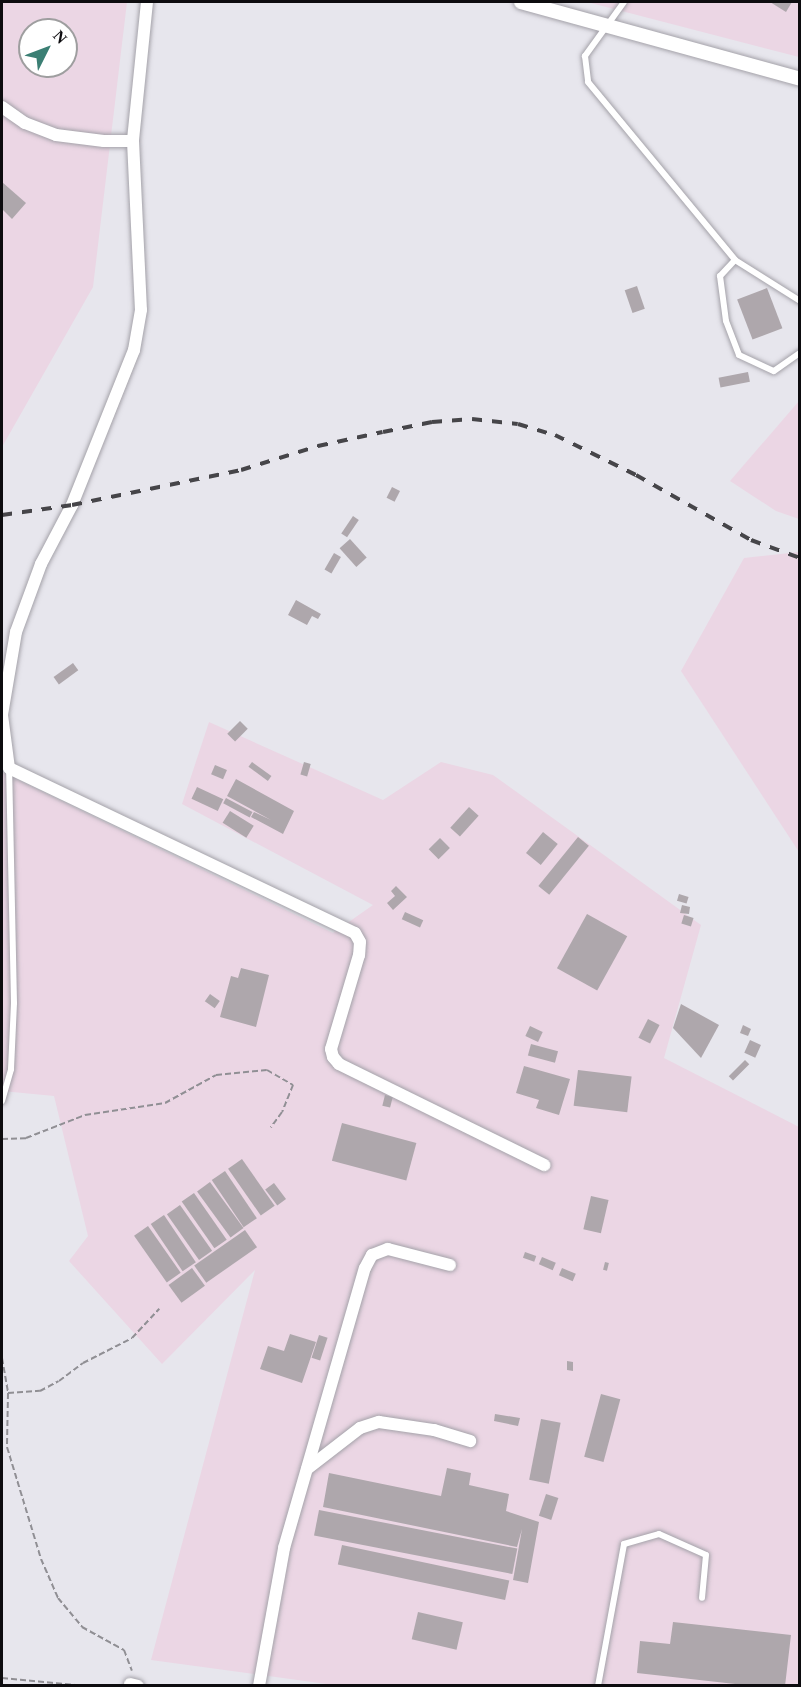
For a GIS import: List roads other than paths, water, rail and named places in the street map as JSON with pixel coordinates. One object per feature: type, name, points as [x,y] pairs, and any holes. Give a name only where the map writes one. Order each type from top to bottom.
[{"type":"street","points":[[147,2],[133,141],[141,310],[134,350],[72,505],[41,564],[16,632],[4,683],[2,715],[9,768],[355,933],[360,942],[359,955],[331,1049],[333,1057],[339,1064],[544,1165]]},
{"type":"street","points":[[521,2],[800,79]]},
{"type":"street","points":[[2,107],[25,123],[56,135],[104,141],[133,141]]},
{"type":"street","points":[[259,1686],[284,1548],[352,1308],[372,1255],[388,1249],[450,1265]]},
{"type":"street","points":[[307,1468],[360,1428],[379,1422],[434,1430],[470,1442]]},
{"type":"lane","points":[[624,2],[605,25],[585,56],[588,82],[735,260],[800,301]]},
{"type":"lane","points":[[735,260],[720,276],[726,321],[739,355],[774,371],[800,353]]},
{"type":"lane","points":[[2,1101],[11,1069],[14,1003],[9,768]]},
{"type":"lane","points":[[598,1686],[624,1544],[659,1534],[706,1555],[702,1598]]},
{"type":"railway","points":[[2,515],[72,505],[241,470],[318,446],[383,432],[432,422],[472,419],[518,424],[555,435],[636,475],[751,540],[800,558]]}]
